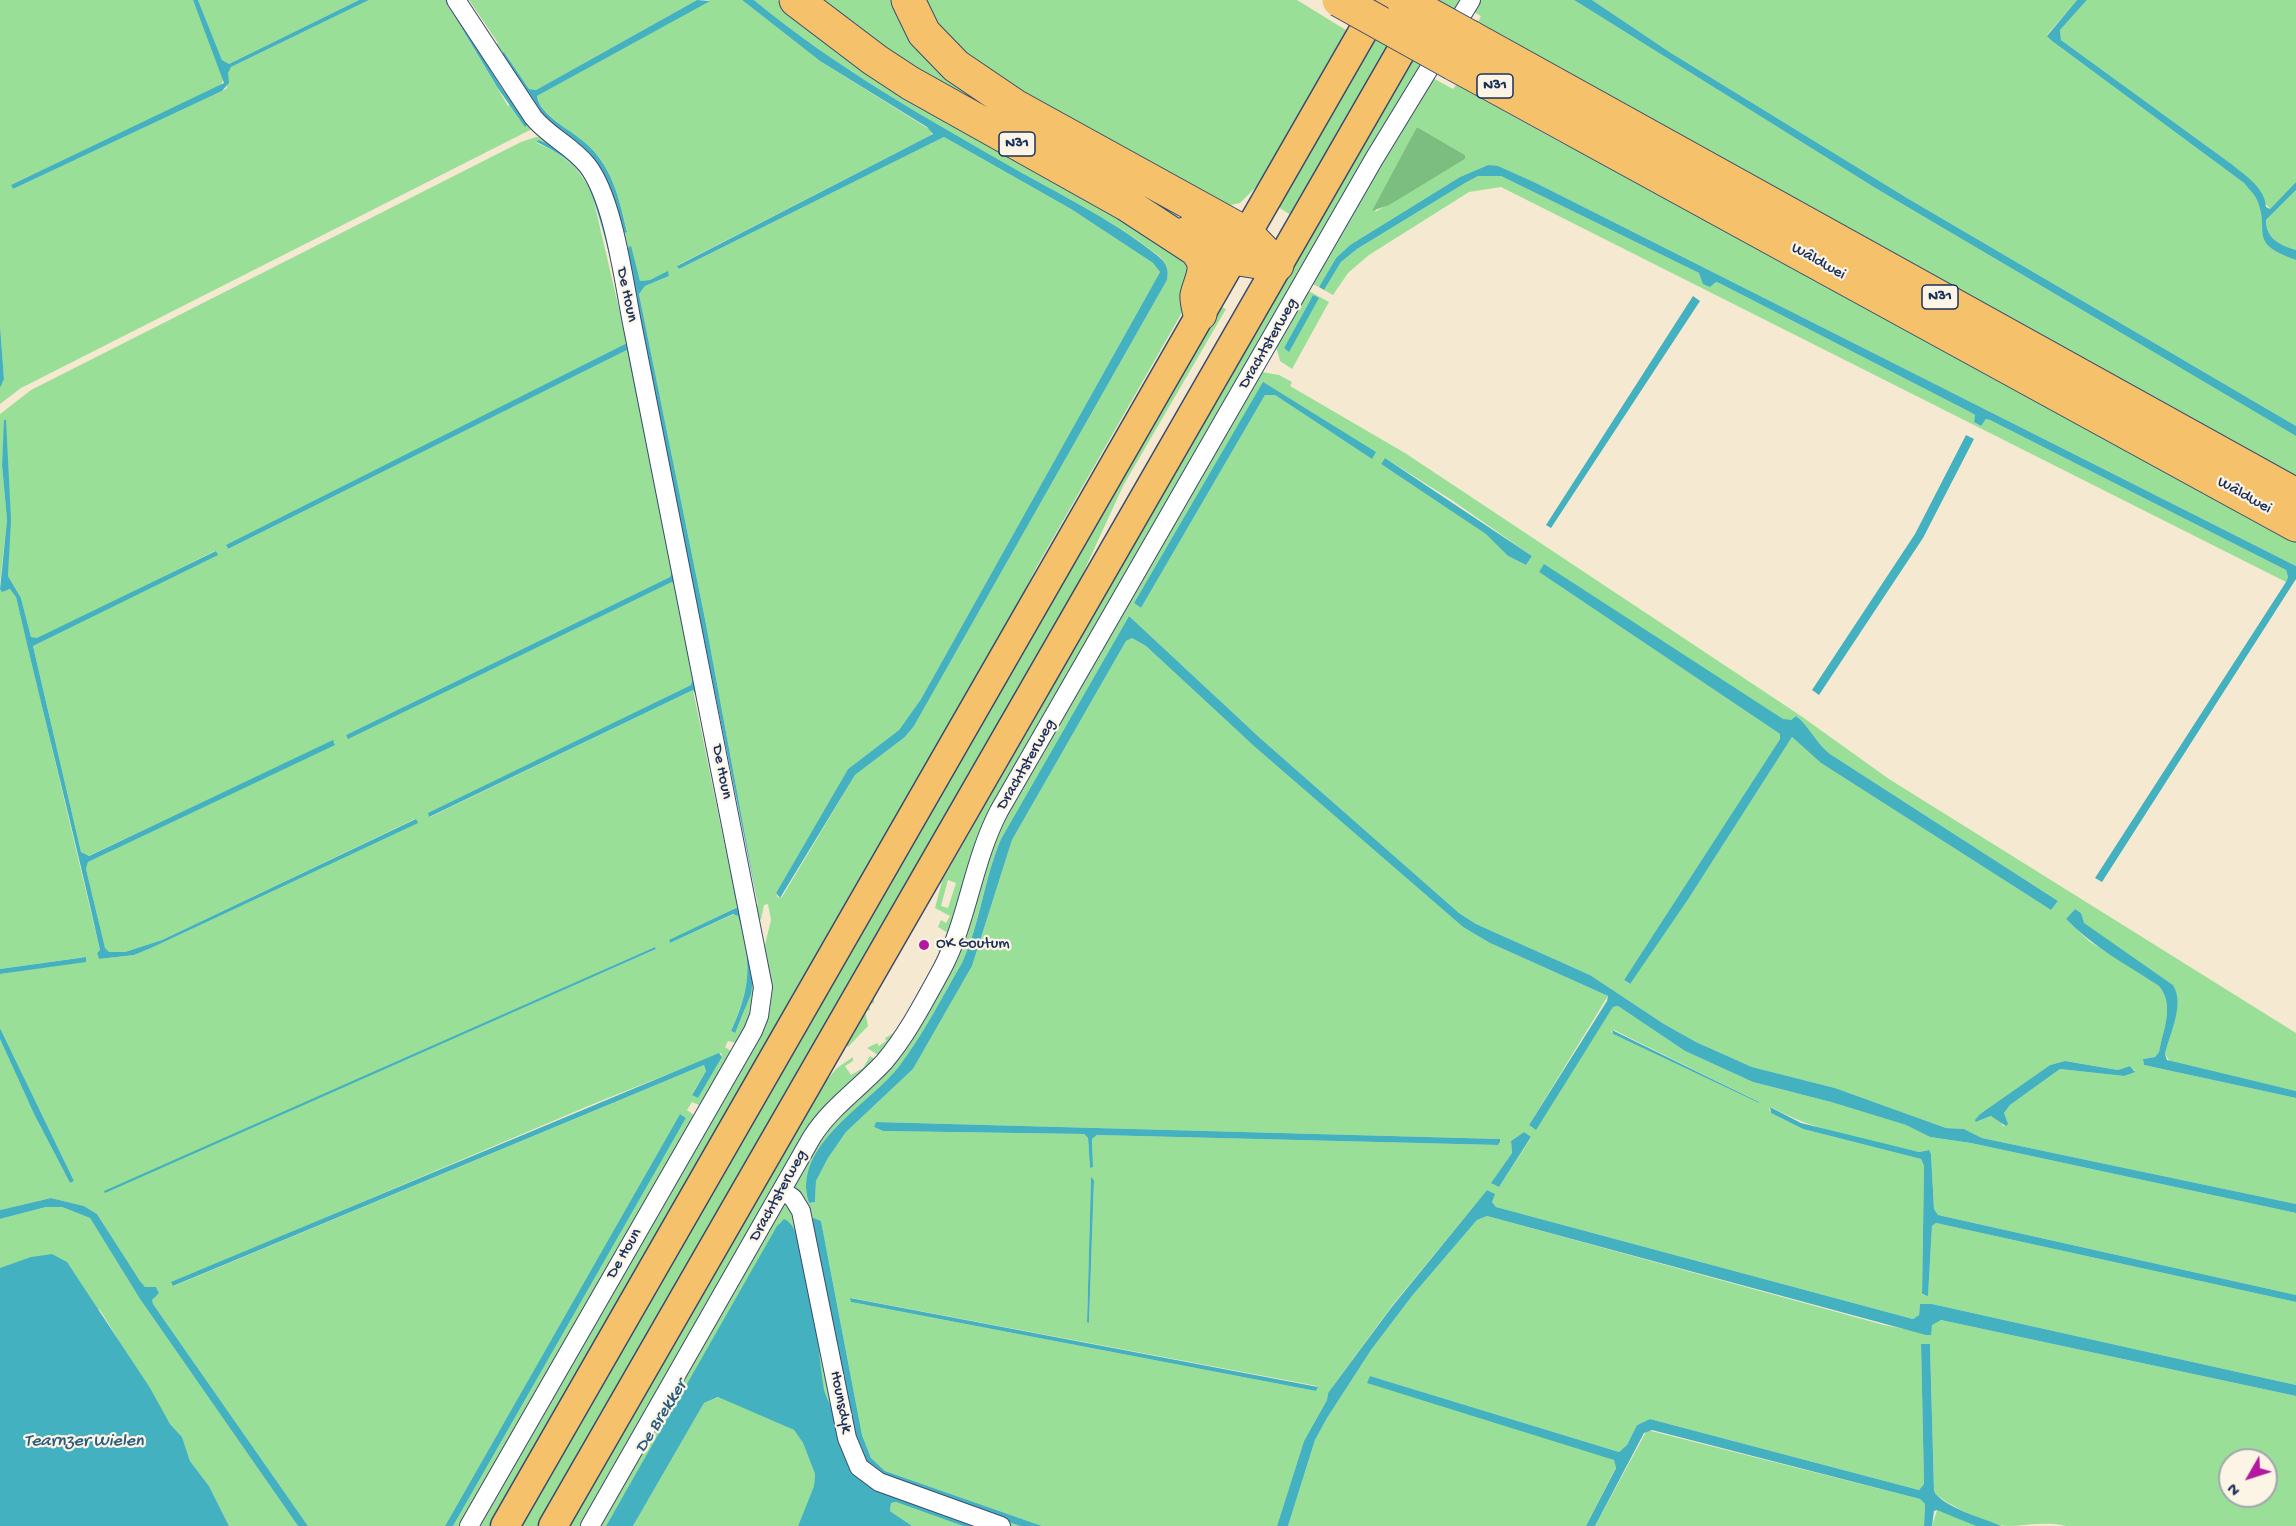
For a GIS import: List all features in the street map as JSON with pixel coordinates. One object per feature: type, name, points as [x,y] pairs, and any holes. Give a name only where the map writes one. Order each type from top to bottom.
[{"type":"highway","name":"N31","points":[[796,0],[875,60],[910,83],[1126,204],[1143,217],[1185,241],[1201,255],[1206,272],[1196,296],[1200,314]]},
{"type":"highway","name":"N31","points":[[908,0],[924,33],[956,66],[1015,106],[1240,246]]},
{"type":"highway","name":"Wâldwei","points":[[1339,0],[1462,50],[2296,495]]},
{"type":"highway","name":"Wâldwei","points":[[1403,0],[1462,50],[2296,525]]},
{"type":"highway","name":"N31","points":[[1126,204],[1240,246]]},
{"type":"highway","points":[[1240,246],[1277,265]]},
{"type":"main road","points":[[505,1526],[1381,0]]},
{"type":"main road","name":"Drachtsterweg","points":[[553,1526],[1431,0]]},
{"type":"street","name":"De Houn","points":[[456,0],[542,129],[582,159],[599,186],[633,328],[763,987],[759,1016],[753,1031],[469,1526]]},
{"type":"street","name":"Drachtsterweg","points":[[590,1526],[821,1123],[883,1064],[896,1047],[926,996],[956,940],[979,855],[999,811],[1374,159],[1471,0]]},
{"type":"street","name":"Hounsdyk","points":[[783,1191],[793,1198],[801,1211],[847,1438],[859,1467],[890,1487],[1001,1526]]},
{"type":"green space","points":[[0,0],[193,0],[224,78],[220,87],[11,185],[13,189],[222,91],[227,88],[228,70],[231,67],[369,0],[445,0],[508,106],[512,103],[460,21],[532,129],[21,388],[0,404],[0,388],[4,379],[0,325]]},
{"type":"green space","points":[[198,0],[359,0],[229,64],[222,60]]},
{"type":"green space","points":[[459,0],[463,0],[495,46],[498,43],[469,0],[697,0],[536,90],[529,89],[505,53],[501,55],[538,112],[588,153],[602,172],[621,234],[627,231],[615,188],[606,168],[587,144],[552,118],[539,103],[537,96],[710,0],[742,0],[820,61],[932,131],[931,135],[678,265],[679,269],[944,137],[1071,209],[1153,263],[1160,272],[921,699],[899,730],[848,769],[776,893],[778,898],[782,897],[855,775],[905,737],[914,726],[1167,280],[1168,273],[1162,259],[1127,233],[987,153],[851,71],[754,0],[777,0],[823,35],[907,90],[1181,244],[1190,255],[1196,268],[1195,288],[1192,295],[1036,568],[969,702],[496,1526],[474,1526],[757,1033],[766,1001],[762,957],[771,920],[768,904],[764,905],[761,920],[753,914],[621,249],[605,191],[598,175],[585,158],[543,123],[524,102]],"holes":[[[630,247],[640,281],[650,280],[668,272],[669,276],[645,286],[639,294],[705,619],[758,905],[754,903],[625,249]]]},
{"type":"green space","points":[[804,0],[900,0],[903,11],[1182,207],[1175,221],[940,91]]},
{"type":"green space","points":[[915,0],[1297,0],[1349,32],[1256,187],[1240,203],[1222,207],[990,84]]},
{"type":"green space","points":[[1390,0],[1421,0],[1296,218],[1273,204]]},
{"type":"green space","points":[[1440,0],[1462,0],[988,822],[945,949],[898,1028],[940,954],[938,950],[948,933],[938,927],[941,920],[946,923],[950,916],[935,908],[942,881],[1048,696],[1119,556]],"holes":[[[948,880],[956,883],[948,908],[941,906]]]},
{"type":"green space","points":[[1479,0],[1574,0],[1877,189],[2296,436],[2296,483],[1478,22],[1481,16],[1472,11]]},
{"type":"green space","points":[[1592,0],[2077,0],[2047,35],[2052,41],[2244,183],[2256,198],[2266,241],[2281,254],[2296,260],[2296,426],[1907,198],[1671,53]]},
{"type":"green space","points":[[2087,0],[2296,0],[2296,182],[2270,209],[2230,163],[2061,40],[2060,30]]},
{"type":"green space","points":[[1429,76],[1453,89],[1456,85],[1560,142],[1689,206],[2296,538],[2296,566],[1538,184],[1488,165],[1460,177],[1350,245],[1336,258],[1319,287],[1310,283]],"holes":[[[1417,127],[1465,155],[1465,159],[1375,212]]]},
{"type":"green space","points":[[1417,127],[1465,155],[1465,159],[1389,205],[1372,211]]},
{"type":"green space","points":[[536,137],[553,140],[568,148],[580,160],[589,175],[603,209],[611,241],[758,974],[757,1002],[753,1019],[741,1044],[728,1041],[725,1047],[735,1054],[704,1107],[692,1102],[687,1110],[698,1118],[464,1526],[453,1526],[686,1118],[680,1114],[445,1526],[308,1526],[153,1304],[151,1300],[159,1293],[156,1287],[145,1287],[140,1281],[97,1214],[84,1206],[51,1198],[0,1210],[0,1039],[34,1114],[70,1183],[74,1181],[0,1028],[0,974],[86,961],[85,957],[0,969],[0,589],[2,591],[11,589],[16,597],[100,950],[97,953],[99,959],[134,955],[151,948],[417,822],[415,819],[162,940],[125,952],[109,952],[105,949],[86,869],[88,862],[335,744],[333,741],[88,856],[81,852],[33,646],[217,554],[215,551],[37,639],[31,637],[21,598],[8,576],[10,520],[5,420],[2,465],[7,520],[0,583],[0,414],[31,390],[521,142]],"holes":[[[538,141],[558,148],[577,163],[588,175],[600,204],[633,355],[737,896],[735,896],[693,690],[430,817],[428,814],[691,685],[693,677],[675,585],[672,582],[348,738],[346,735],[670,577],[672,571],[627,350],[228,549],[226,546],[627,343],[591,189],[574,166],[556,152],[537,143]],[[739,906],[748,939],[751,971],[747,1002],[734,1033],[731,1031],[738,1015],[747,975],[746,948],[738,916],[734,914],[670,943],[669,941]],[[655,947],[656,949],[105,1192]],[[721,1053],[722,1057],[698,1098],[692,1094],[706,1071],[704,1065],[174,1286],[171,1283],[593,1104]]]},
{"type":"green space","points":[[1478,176],[1501,176],[1699,273],[1710,287],[1716,282],[1721,284],[1970,412],[1975,415],[1974,422],[1981,426],[1986,419],[1990,420],[2286,570],[2288,577],[2286,582],[1501,187],[1469,192],[1369,255],[1348,273],[1333,295],[1324,290],[1341,262],[1357,249],[1465,183]]},
{"type":"green space","points":[[2296,190],[2296,250],[2271,237],[2266,220]]},
{"type":"green space","points":[[1307,290],[1329,302],[1292,369],[1280,361],[1276,346]],"holes":[[[1313,295],[1289,351],[1284,348]]]},
{"type":"green space","points":[[1216,304],[1226,309],[1123,486],[1051,643],[544,1526],[514,1526]]},
{"type":"green space","points":[[1262,372],[1279,375],[1292,382],[1290,386],[1405,453],[1801,716],[1889,779],[2296,1033],[2296,1091],[2171,1063],[2165,1054],[2177,1010],[2173,985],[2083,923],[2081,913],[2075,909],[2066,919],[2089,941],[2159,986],[2164,993],[2167,1009],[2159,1052],[2155,1057],[2143,1059],[2144,1065],[2296,1098],[2296,1204],[1982,1138],[1964,1129],[1946,1128],[1835,1088],[1752,1067],[1696,1042],[1664,1024],[1590,975],[1476,924],[1459,913],[1260,738],[1129,616],[1001,839],[962,963],[925,1028],[900,1065],[837,1126],[822,1144],[811,1162],[806,1182],[809,1203],[815,1202],[816,1181],[828,1158],[846,1132],[913,1069],[972,966],[1012,840],[1126,641],[1132,638],[1146,646],[1255,747],[1463,927],[1490,943],[1608,996],[1529,1125],[1535,1129],[1613,1007],[1618,1006],[1685,1051],[1753,1082],[1831,1102],[1906,1125],[1930,1137],[1971,1143],[2296,1213],[2296,1295],[1938,1215],[1934,1209],[1931,1154],[1928,1150],[1919,1152],[1843,1134],[1806,1123],[1771,1107],[1769,1109],[1771,1113],[1803,1129],[1921,1159],[1924,1166],[1922,1295],[1928,1295],[1932,1226],[1936,1223],[2296,1302],[2296,1385],[1932,1304],[1920,1305],[1919,1315],[1913,1319],[1496,1207],[1492,1202],[1494,1194],[1487,1190],[1391,1307],[1328,1393],[1327,1400],[1304,1441],[1277,1526],[1042,1526],[885,1471],[871,1458],[862,1435],[821,1221],[814,1218],[810,1222],[854,1439],[860,1453],[871,1469],[890,1480],[1020,1526],[1010,1526],[878,1478],[859,1461],[847,1426],[811,1237],[793,1182],[825,1127],[890,1064],[930,999],[957,950],[993,836],[1258,374]],"holes":[[[1263,383],[1375,452],[1371,458],[1275,395],[1265,395],[1141,608],[1134,603]],[[1385,458],[1453,501],[1532,556],[1526,565],[1508,556],[1487,534],[1381,464]],[[1544,565],[1784,720],[1791,720],[1796,716],[1830,754],[2058,901],[2051,910],[1821,763],[1792,737],[1689,898],[1629,984],[1624,980],[1780,739],[1780,734],[1539,572]],[[1614,1030],[1759,1103],[1613,1034],[1611,1031]],[[2065,1061],[2118,1070],[2130,1066],[2135,1071],[2124,1076],[2060,1069],[2010,1105],[2004,1113],[2007,1125],[2003,1126],[2000,1120],[1991,1116],[1977,1122],[1980,1114],[2050,1065]],[[876,1122],[1500,1139],[1500,1142],[1498,1145],[1097,1135],[1092,1139],[1093,1167],[1090,1168],[1088,1138],[1084,1134],[883,1131],[874,1127]],[[1524,1132],[1531,1138],[1499,1187],[1492,1182],[1512,1153],[1511,1141]],[[1091,1177],[1094,1180],[1089,1323],[1087,1321]],[[851,1298],[1317,1386],[1316,1391],[851,1302]]]},
{"type":"green space","points":[[874,994],[874,1003],[869,1005],[870,1010],[865,1011],[868,1026],[848,1047],[840,1042]]},
{"type":"green space","points":[[897,1031],[893,1042],[833,1102],[582,1526],[562,1526],[719,1266],[826,1081],[837,1068],[853,1057],[853,1061],[845,1066],[851,1075],[863,1068],[870,1056],[875,1059],[878,1055],[867,1048],[877,1043],[879,1046],[886,1041],[885,1038]]},
{"type":"green space","points":[[784,1202],[790,1202],[871,1486],[853,1469],[847,1458],[825,1395],[781,1221],[606,1526],[596,1526]]},
{"type":"green space","points":[[46,1207],[62,1207],[90,1218],[140,1299],[298,1526],[229,1526],[209,1486],[190,1461],[182,1437],[170,1424],[100,1310],[0,1268],[0,1219]]},
{"type":"green space","points":[[1487,1216],[1884,1325],[1925,1333],[1935,1321],[1941,1320],[2296,1396],[2296,1526],[2066,1526],[2044,1524],[2006,1526],[1967,1513],[1938,1496],[1934,1491],[1930,1344],[1921,1344],[1924,1484],[1919,1490],[1650,1419],[1637,1425],[1627,1445],[1619,1452],[1370,1376],[1610,1458],[1614,1460],[1616,1467],[1586,1526],[1288,1526],[1315,1440],[1371,1350],[1412,1296],[1477,1220]]},
{"type":"green space","points":[[719,1397],[794,1430],[803,1443],[815,1474],[814,1486],[798,1526],[633,1526],[704,1403]]},
{"type":"green space","points":[[1647,1430],[1920,1499],[1925,1504],[1924,1526],[1595,1526]]},
{"type":"green space","points":[[896,1502],[963,1526],[912,1526],[890,1511],[891,1503]]},
{"type":"green space","points":[[1937,1510],[1940,1510],[1976,1526],[1932,1526]]},
{"type":"water","points":[[193,0],[198,0],[222,60],[229,64],[359,0],[369,0],[231,67],[228,73],[229,83],[222,91],[13,189],[11,185],[224,83]]},
{"type":"water","points":[[445,0],[448,0],[501,87],[528,124],[525,127],[497,87]]},
{"type":"water","points":[[697,0],[710,1],[537,96],[543,109],[593,150],[608,171],[627,232],[621,234],[615,209],[547,122],[501,55],[504,52],[529,89],[536,90]]},
{"type":"water","points":[[742,0],[754,0],[851,71],[987,153],[1127,233],[1161,259],[1168,273],[1167,280],[914,726],[905,737],[855,775],[780,898],[776,893],[848,769],[899,730],[921,699],[1160,272],[1153,263],[1071,209],[944,137],[679,269],[677,266],[933,134],[927,127],[820,61]]},
{"type":"water","points":[[1574,0],[1592,0],[1671,53],[1907,198],[2296,426],[2296,436],[1877,189]]},
{"type":"water","points":[[2077,0],[2087,0],[2060,30],[2061,40],[2247,176],[2262,193],[2266,207],[2270,209],[2296,182],[2296,190],[2266,220],[2271,237],[2296,250],[2296,260],[2270,248],[2265,241],[2256,198],[2244,183],[2047,36]]},
{"type":"water","points":[[538,140],[558,148],[588,175],[610,248],[738,895],[735,896],[697,697],[693,690],[429,817],[428,813],[691,685],[693,677],[675,585],[672,582],[348,739],[346,735],[670,577],[672,571],[627,350],[228,549],[226,545],[627,343],[610,258],[590,190],[575,166],[537,142]]},
{"type":"water","points":[[1488,165],[1498,166],[1538,184],[2296,566],[2296,579],[2102,882],[2095,878],[2286,582],[2288,577],[2286,570],[1990,420],[1986,419],[1981,426],[1974,422],[1975,415],[1970,412],[1721,284],[1716,282],[1710,287],[1703,284],[1699,273],[1501,176],[1478,176],[1465,183],[1357,249],[1341,262],[1324,290],[1319,287],[1336,258],[1350,245],[1460,177]]},
{"type":"water","points":[[631,246],[640,281],[650,280],[668,271],[669,276],[645,286],[639,294],[705,619],[758,905],[625,249]]},
{"type":"water","points":[[1313,295],[1319,298],[1289,352],[1284,348]]},
{"type":"water","points":[[1693,296],[1700,301],[1551,528],[1546,525]]},
{"type":"water","points":[[0,325],[4,379],[0,388]]},
{"type":"water","points":[[1263,382],[1376,452],[1372,459],[1275,395],[1265,395],[1141,608],[1134,603]]},
{"type":"water","points":[[4,420],[6,420],[11,520],[8,576],[21,598],[31,637],[37,638],[216,551],[218,555],[33,646],[81,852],[89,856],[333,740],[335,745],[88,862],[86,869],[105,948],[109,952],[125,952],[162,940],[416,819],[418,823],[151,948],[134,955],[99,959],[97,953],[100,950],[90,906],[16,597],[10,589],[2,592],[0,589],[7,520],[2,465]]},
{"type":"water","points":[[1966,435],[1974,439],[1923,538],[1819,695],[1812,690],[1915,534]]},
{"type":"water","points":[[1385,458],[1532,556],[1526,565],[1508,556],[1486,534],[1381,464]]},
{"type":"water","points":[[1544,564],[1783,719],[1791,720],[1796,716],[1830,754],[2058,901],[2051,910],[1821,763],[1792,737],[1689,898],[1630,984],[1624,980],[1780,739],[1780,734],[1539,572]]},
{"type":"water","points":[[1129,616],[1260,738],[1459,913],[1476,924],[1590,975],[1664,1024],[1696,1042],[1752,1067],[1835,1088],[1946,1128],[1964,1129],[1982,1138],[2296,1204],[2296,1213],[1971,1143],[1930,1137],[1906,1125],[1831,1102],[1753,1082],[1685,1051],[1618,1006],[1613,1007],[1536,1130],[1529,1125],[1608,996],[1490,943],[1463,927],[1255,747],[1146,646],[1132,638],[1126,641],[1012,840],[972,966],[913,1069],[846,1132],[828,1158],[816,1181],[815,1202],[809,1203],[806,1182],[811,1162],[822,1144],[837,1126],[900,1065],[925,1028],[962,963],[1001,839]]},
{"type":"water","points":[[740,906],[753,978],[751,994],[735,1033],[731,1031],[746,988],[747,975],[746,948],[738,916],[733,914],[670,943],[669,940]]},
{"type":"water","points":[[2075,909],[2081,913],[2084,923],[2173,985],[2178,1001],[2165,1054],[2167,1060],[2296,1091],[2296,1098],[2144,1065],[2143,1059],[2155,1057],[2159,1052],[2167,1009],[2164,993],[2159,986],[2076,929],[2066,919]]},
{"type":"water","points":[[655,947],[656,949],[105,1193],[104,1191]]},
{"type":"water","points":[[86,957],[86,962],[0,974],[0,969]]},
{"type":"water","points":[[0,1028],[74,1181],[70,1183],[34,1114],[0,1039]]},
{"type":"water","points":[[1612,1030],[1759,1102],[1759,1103],[1613,1034]]},
{"type":"water","points":[[719,1053],[722,1057],[698,1098],[692,1095],[706,1071],[704,1065],[173,1286],[171,1282]]},
{"type":"water","points":[[2065,1061],[2118,1070],[2130,1066],[2135,1072],[2124,1076],[2060,1069],[2010,1105],[2004,1113],[2008,1124],[2006,1126],[1991,1116],[1976,1122],[1980,1114],[2050,1065]]},
{"type":"water","points":[[1770,1107],[1801,1123],[1919,1152],[1929,1150],[1934,1209],[1938,1215],[2296,1295],[2296,1302],[1936,1223],[1932,1226],[1928,1296],[1922,1294],[1924,1166],[1921,1159],[1803,1129],[1771,1113]]},
{"type":"water","points":[[680,1114],[686,1118],[453,1526],[445,1526]]},
{"type":"water","points":[[876,1122],[1500,1139],[1500,1142],[1498,1145],[1097,1135],[1092,1139],[1093,1167],[1090,1168],[1088,1138],[1084,1134],[883,1131],[874,1127]]},
{"type":"water","points":[[1524,1132],[1531,1137],[1499,1187],[1491,1183],[1512,1153],[1511,1141]]},
{"type":"water","points":[[1091,1177],[1094,1180],[1089,1323],[1087,1322]]},
{"type":"water","points":[[1487,1190],[1495,1194],[1492,1202],[1496,1207],[1913,1319],[1919,1315],[1920,1304],[1932,1304],[2296,1385],[2296,1396],[1941,1320],[1932,1325],[1931,1335],[1926,1335],[1487,1216],[1477,1220],[1412,1296],[1371,1350],[1315,1440],[1288,1526],[1277,1526],[1304,1441],[1327,1400],[1328,1393],[1391,1308]]},
{"type":"water","points":[[51,1198],[84,1206],[97,1214],[140,1281],[145,1287],[156,1287],[159,1293],[152,1300],[153,1304],[308,1526],[298,1526],[140,1299],[90,1218],[62,1207],[46,1207],[0,1219],[0,1210]]},
{"type":"water","points":[[784,1219],[794,1228],[801,1246],[812,1298],[825,1393],[833,1411],[847,1458],[855,1473],[870,1486],[884,1492],[985,1526],[963,1526],[896,1502],[891,1503],[890,1511],[912,1526],[798,1526],[814,1486],[815,1474],[803,1443],[794,1430],[718,1397],[704,1403],[633,1526],[606,1526],[777,1226]]},
{"type":"water","points":[[812,1219],[821,1221],[862,1435],[871,1458],[885,1471],[1042,1526],[1020,1526],[890,1480],[865,1462],[854,1439]]},
{"type":"water","name":"Tearnzer Wielen","points":[[52,1254],[67,1262],[150,1388],[170,1424],[182,1437],[190,1461],[209,1486],[229,1526],[0,1526],[0,1268],[31,1257]]},
{"type":"water","points":[[850,1298],[1318,1387],[1316,1391],[851,1302]]},
{"type":"water","points":[[1921,1344],[1930,1344],[1934,1491],[1955,1507],[2002,1526],[1976,1526],[1937,1510],[1934,1511],[1932,1526],[1924,1526],[1925,1504],[1920,1499],[1652,1430],[1644,1433],[1595,1526],[1586,1526],[1616,1468],[1614,1460],[1367,1383],[1370,1376],[1619,1452],[1627,1445],[1637,1425],[1650,1419],[1919,1490],[1924,1484]]},
{"type":"place","name":"OK Goutum","points":[[924,945]]},
{"type":"water label","name":"De Brekker","points":[[662,1417]]}]
